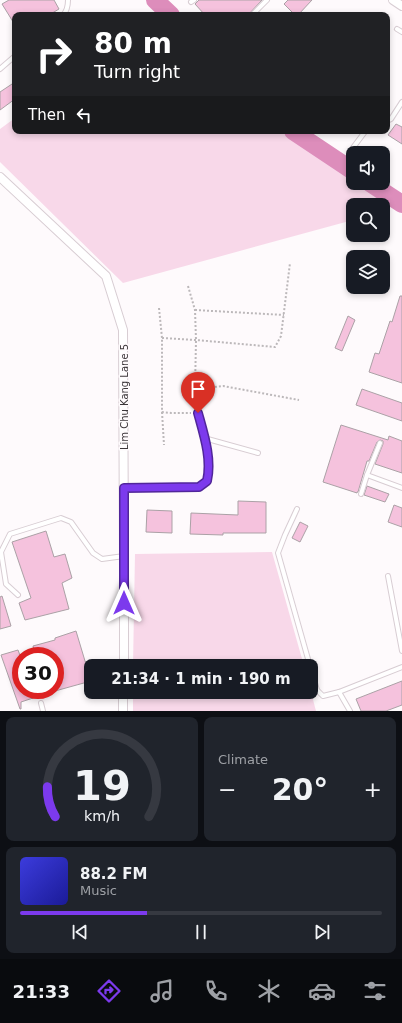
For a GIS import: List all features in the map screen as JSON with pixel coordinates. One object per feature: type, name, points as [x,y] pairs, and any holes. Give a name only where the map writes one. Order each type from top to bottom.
[{"type":"street","points":[[393,0],[402,6]]},
{"type":"street","name":"Lim Chu Kang Lane 5","points":[[0,177],[106,276],[124,330],[124,659]]},
{"type":"street","points":[[123,699],[123,711]]},
{"type":"lane","points":[[65,12],[68,0]]},
{"type":"lane","points":[[255,12],[267,0]]},
{"type":"lane","points":[[397,29],[402,32]]},
{"type":"lane","points":[[0,69],[12,59]]},
{"type":"lane","points":[[390,119],[402,102]]},
{"type":"lane","points":[[354,146],[363,134]]},
{"type":"lane","points":[[124,488],[199,487],[207,481],[209,471],[204,438],[198,413]]},
{"type":"lane","points":[[204,438],[258,453]]},
{"type":"lane","points":[[361,494],[380,443]]},
{"type":"lane","points":[[367,475],[402,488]]},
{"type":"lane","points":[[298,509],[278,553],[308,659]]},
{"type":"lane","points":[[18,595],[6,584],[1,552],[10,534],[61,518],[71,522],[92,553],[102,559],[124,556]]},
{"type":"lane","points":[[388,576],[402,651]]},
{"type":"lane","points":[[318,691],[323,696],[339,692],[402,666]]},
{"type":"lane","points":[[339,692],[350,711]]},
{"type":"lane","points":[[41,703],[43,711]]},
{"type":"path","points":[[162,338],[275,347],[281,336],[290,263]]},
{"type":"path","points":[[162,412],[198,413],[195,388],[196,340],[194,310],[188,286]]},
{"type":"path","points":[[159,308],[162,338],[162,412],[164,445]]},
{"type":"path","points":[[194,310],[284,315]]},
{"type":"path","points":[[195,388],[223,386],[299,400]]},
{"type":"shaded area","points":[[12,120],[12,134],[284,134],[346,176],[346,190],[366,190],[377,198],[346,198],[346,222],[123,283],[0,162],[0,129]]},
{"type":"shaded area","points":[[272,552],[302,659],[133,659],[135,554]]},
{"type":"shaded area","points":[[133,699],[313,699],[316,711],[133,711]]},
{"type":"building","points":[[9,0],[54,0],[59,9],[54,12],[12,12],[12,20],[2,4]]},
{"type":"building","points":[[199,0],[262,0],[251,12],[202,12],[195,4]]},
{"type":"building","points":[[288,0],[312,0],[301,12],[292,12],[284,4]]},
{"type":"building","points":[[12,84],[12,101],[0,110],[0,92]]},
{"type":"building","points":[[396,124],[402,127],[402,144],[388,135]]},
{"type":"building","points":[[400,296],[402,296],[402,383],[369,372],[375,353],[379,354],[390,321],[392,322]]},
{"type":"building","points":[[348,316],[355,320],[342,351],[335,348]]},
{"type":"building","points":[[362,389],[402,403],[402,421],[356,405]]},
{"type":"building","points":[[341,425],[388,440],[389,436],[402,441],[402,473],[375,464],[383,444],[383,441],[380,440],[377,442],[369,461],[367,461],[357,493],[323,482]]},
{"type":"building","points":[[367,486],[389,494],[385,502],[364,495]]},
{"type":"building","points":[[238,501],[266,502],[266,533],[223,533],[223,535],[190,534],[191,513],[238,515]]},
{"type":"building","points":[[394,505],[402,508],[402,527],[388,522]]},
{"type":"building","points":[[147,510],[172,511],[172,533],[146,532]]},
{"type":"building","points":[[300,522],[308,526],[300,542],[292,538]]},
{"type":"building","points":[[46,531],[54,557],[65,554],[72,578],[62,583],[69,609],[25,620],[19,603],[31,598],[12,542]]},
{"type":"building","points":[[2,596],[11,626],[0,629],[0,597]]},
{"type":"building","points":[[76,631],[84,659],[84,683],[64,688],[64,647],[33,647],[55,640],[55,638]]},
{"type":"building","points":[[12,652],[12,686],[1,655]]},
{"type":"building","points":[[402,681],[402,705],[386,711],[361,711],[356,699]]},
{"type":"building","points":[[16,699],[30,699],[21,702],[20,709]]},
{"type":"waterway","points":[[155,0],[168,12]]},
{"type":"waterway","points":[[298,134],[346,166]]},
{"type":"waterway","points":[[381,190],[402,204]]},
{"type":"route","points":[[124,603],[124,488],[199,487],[207,481],[209,471],[204,438],[198,413]]}]
